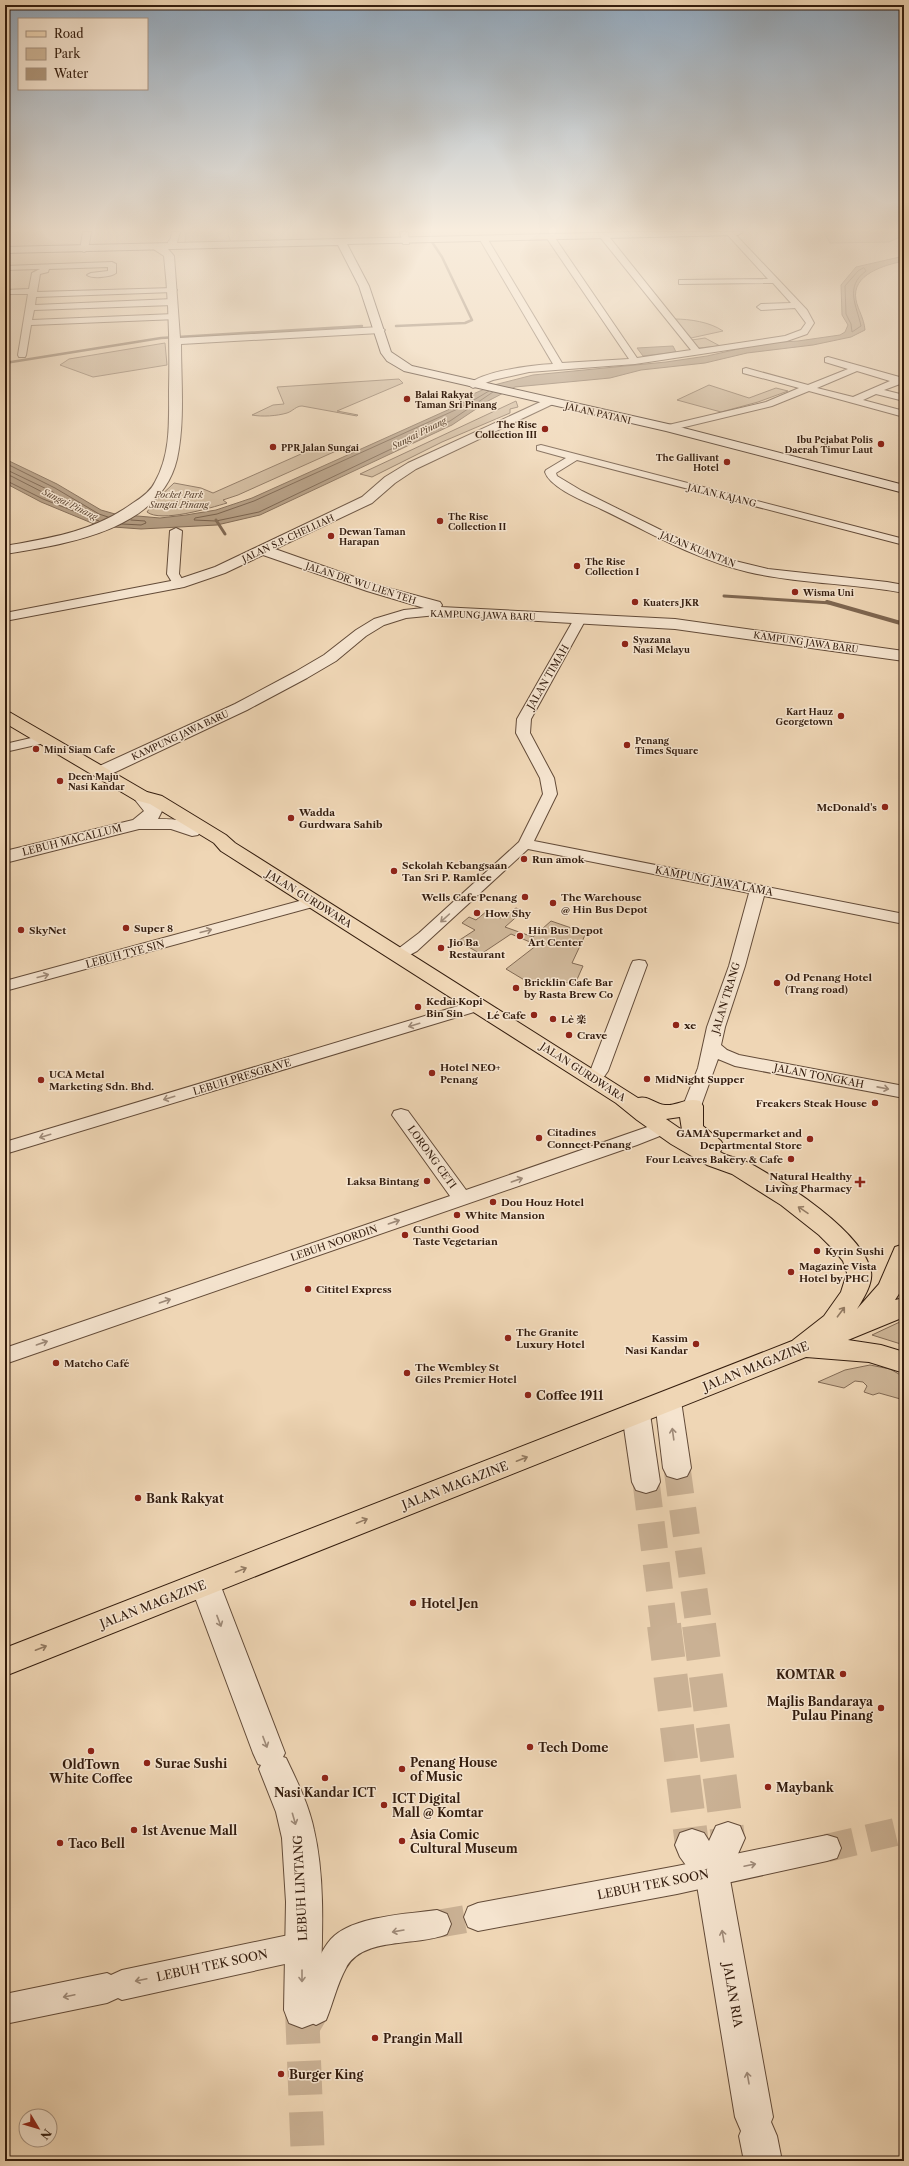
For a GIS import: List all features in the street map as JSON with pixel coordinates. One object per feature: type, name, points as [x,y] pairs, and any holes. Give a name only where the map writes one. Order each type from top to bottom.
[{"type":"main road","name":"JALAN GURDWARA","points":[[5,716],[141,796],[156,800],[220,839],[228,847],[624,1098],[641,1114],[716,1159],[739,1167],[826,1226],[851,1253],[857,1264],[859,1274],[858,1282],[846,1306],[833,1324],[802,1347]]},
{"type":"main road","name":"JALAN GURDWARA","points":[[192,831],[213,844],[228,847]]},
{"type":"main road","points":[[624,1098],[662,1113],[672,1113],[692,1106],[690,1124],[699,1138],[724,1153],[739,1167]]},
{"type":"main road","points":[[844,1332],[867,1316],[884,1298],[896,1278],[904,1253]]},
{"type":"main road","name":"JALAN MAGAZINE","points":[[5,1662],[205,1584],[373,1516],[636,1414],[802,1347],[844,1332],[904,1307]]},
{"type":"main road","points":[[802,1347],[869,1352],[888,1356],[904,1363]]},
{"type":"street","points":[[22,355],[25,333]]},
{"type":"street","points":[[5,550],[70,538],[95,531],[120,520],[133,511],[162,483],[169,464],[175,435],[175,333]]},
{"type":"street","points":[[175,338],[301,333]]},
{"type":"street","name":"JALAN PATANI","points":[[381,333],[386,353],[391,359],[417,372],[668,428],[904,489]]},
{"type":"street","points":[[540,333],[560,367]]},
{"type":"street","points":[[616,333],[635,361]]},
{"type":"street","points":[[682,333],[696,351]]},
{"type":"street","points":[[476,385],[489,377],[560,367],[635,361],[788,338],[801,333]]},
{"type":"street","points":[[828,360],[902,381]]},
{"type":"street","points":[[668,428],[769,404],[811,389],[857,368]]},
{"type":"street","points":[[746,371],[904,414]]},
{"type":"street","points":[[852,401],[902,381]]},
{"type":"street","points":[[876,391],[904,398]]},
{"type":"street","points":[[515,394],[527,402],[529,407],[527,412],[574,408]]},
{"type":"street","name":"JALAN S.P. CHELLIAH","points":[[5,618],[179,584],[197,579],[367,500],[390,480],[412,466],[549,402]]},
{"type":"street","name":"JALAN KAJANG","points":[[541,448],[904,542]]},
{"type":"street","name":"JALAN KUANTAN","points":[[575,458],[560,465],[550,472],[552,478],[665,536],[738,566],[768,573],[866,582],[904,589]]},
{"type":"street","points":[[176,531],[173,574],[179,584]]},
{"type":"street","points":[[232,564],[257,560],[282,559],[278,547],[283,540]]},
{"type":"street","name":"JALAN DR. WU LIEN TEH","points":[[259,551],[366,591]]},
{"type":"street","name":"JALAN DR. WU LIEN TEH","points":[[282,559],[422,603],[491,610],[508,615]]},
{"type":"street","name":"KAMPUNG JAWA BARU","points":[[101,772],[241,707],[330,658],[361,633],[379,622],[404,614],[437,612],[508,615],[578,624],[608,620],[675,624],[904,656]]},
{"type":"street","name":"JALAN TIMAH","points":[[398,955],[419,942],[525,844],[550,794],[547,778],[523,733],[524,719],[578,624]]},
{"type":"street","points":[[5,748],[44,739]]},
{"type":"street","points":[[139,824],[151,815],[153,811],[141,796]]},
{"type":"street","name":"LEBUH MACALLUM","points":[[5,857],[139,824],[172,824],[192,831]]},
{"type":"street","name":"KAMPUNG JAWA LAMA","points":[[525,844],[904,919]]},
{"type":"street","name":"JALAN TRANG","points":[[692,1106],[708,1068],[712,1046],[758,890]]},
{"type":"street","name":"LEBUH TYE SIN","points":[[5,986],[314,902]]},
{"type":"street","points":[[593,1078],[599,1071],[639,965]]},
{"type":"street","name":"LEBUH PRESGRAVE","points":[[5,1148],[478,1005]]},
{"type":"street","name":"JALAN TONGKAH","points":[[712,1046],[720,1054],[735,1060],[904,1092]]},
{"type":"street","name":"JALAN TONGKAH","points":[[708,1068],[724,1061],[735,1060]]},
{"type":"street","name":"LORONG CETI","points":[[401,1115],[462,1199]]},
{"type":"street","name":"LEBUH NOORDIN","points":[[5,1356],[630,1141],[663,1128]]},
{"type":"street","points":[[668,1401],[677,1468]]},
{"type":"street","points":[[636,1414],[646,1482]]},
{"type":"street","name":"LEBUH LINTANG","points":[[205,1584],[272,1761],[290,1804],[299,1837],[302,1896],[302,1946],[309,2010]]},
{"type":"street","points":[[712,1873],[728,1838]]},
{"type":"street","name":"JALAN RIA","points":[[692,1845],[712,1873],[758,2138]]},
{"type":"street","name":"LEBUH TEK SOON","points":[[478,1917],[712,1873],[827,1848]]},
{"type":"street","points":[[309,2010],[329,1970],[346,1944],[364,1937],[436,1924]]},
{"type":"street","name":"LEBUH TEK SOON","points":[[5,2009],[302,1946]]},
{"type":"green space","points":[[687,333],[713,333],[691,338]]},
{"type":"green space","points":[[705,338],[720,346],[698,348],[692,340]]},
{"type":"green space","points":[[165,343],[167,365],[93,377],[60,365],[69,359]]},
{"type":"green space","points":[[399,379],[403,383],[337,411],[358,415],[357,416],[302,406],[279,415],[252,415],[273,405],[284,404],[277,387]]},
{"type":"green space","points":[[709,385],[749,398],[776,388],[788,391],[758,402],[721,412],[677,400]]},
{"type":"green space","points":[[516,401],[518,407],[510,409],[510,413],[442,442],[372,477],[360,474]]},
{"type":"green space","name":"Pocket Park Sungai Pinang","points":[[319,446],[336,451],[238,495],[223,500],[227,503],[186,514],[163,516],[154,515],[147,512],[155,501],[174,483],[201,488],[213,493]]},
{"type":"green space","points":[[516,908],[523,911],[505,927],[533,937],[551,921],[586,933],[572,963],[583,966],[575,984],[545,979],[536,987],[506,969],[537,945],[511,934],[481,954],[458,941],[475,930],[462,923],[469,917],[476,920],[487,911],[500,918]]},
{"type":"green space","points":[[904,1320],[904,1345],[872,1335]]},
{"type":"green space","points":[[870,1365],[890,1369],[904,1377],[904,1400],[879,1393],[873,1395],[864,1392],[867,1386],[863,1382],[855,1381],[844,1388],[818,1382],[845,1370]]},
{"type":"water","name":"Sungai Pinang","points":[[843,333],[859,333],[851,337],[813,345],[747,353],[705,363],[641,370],[610,378],[515,387],[488,401],[452,425],[260,515],[217,525],[141,529],[99,526],[41,502],[5,483],[5,459],[57,484],[101,510],[115,514],[160,518],[216,510],[252,498],[461,404],[473,394],[494,385],[533,375],[666,362],[707,356],[765,343],[798,341],[840,335]]},
{"type":"water","points":[[673,346],[676,352],[643,356],[637,348]]},
{"type":"waterway","points":[[5,363],[161,338],[243,333]]},
{"type":"waterway","points":[[216,520],[225,534]]},
{"type":"waterway","points":[[724,596],[830,603]]},
{"type":"waterway","points":[[830,603],[904,624]]},
{"type":"tunnel","points":[[677,1468],[699,1626]]},
{"type":"tunnel","points":[[646,1482],[664,1626]]},
{"type":"tunnel","points":[[664,1625],[692,1845]]},
{"type":"tunnel","points":[[699,1625],[728,1838]]},
{"type":"tunnel","points":[[827,1848],[904,1830]]},
{"type":"tunnel","points":[[437,1924],[478,1917]]},
{"type":"tunnel","points":[[302,2010],[308,2161]]},
{"type":"tunnel","points":[[303,2032],[316,2010]]},
{"type":"place","name":"Balai Rakyat Taman Sri Pinang","points":[[407,399]]},
{"type":"place","name":"The Rise Collection III","points":[[545,429]]},
{"type":"place","name":"Ibu Pejabat Polis Daerah Timur Laut","points":[[881,444]]},
{"type":"place","name":"PPR Jalan Sungai","points":[[273,447]]},
{"type":"place","name":"The Gallivant Hotel","points":[[727,462]]},
{"type":"place","name":"The Rise Collection II","points":[[440,521]]},
{"type":"place","name":"Dewan Taman Harapan","points":[[331,536]]},
{"type":"place","name":"The Rise Collection I","points":[[577,566]]},
{"type":"place","name":"Wisma Uni","points":[[795,592]]},
{"type":"place","name":"Kuaters JKR","points":[[635,602]]},
{"type":"place","name":"Syazana Nasi Melayu","points":[[625,644]]},
{"type":"place","name":"Kart Hauz Georgetown","points":[[841,716]]},
{"type":"place","name":"Penang Times Square","points":[[627,745]]},
{"type":"place","name":"Mini Siam Cafe","points":[[36,749]]},
{"type":"place","name":"Deen Maju Nasi Kandar","points":[[60,781]]},
{"type":"place","name":"McDonald's","points":[[885,807]]},
{"type":"place","name":"Wadda Gurdwara Sahib","points":[[291,818]]},
{"type":"place","name":"Run amok","points":[[524,859]]},
{"type":"place","name":"Sekolah Kebangsaan Tan Sri P. Ramlee","points":[[394,871]]},
{"type":"place","name":"Wells Cafe Penang","points":[[525,897]]},
{"type":"place","name":"The Warehouse @ Hin Bus Depot","points":[[553,903]]},
{"type":"place","name":"How Shy","points":[[477,913]]},
{"type":"place","name":"Super 8","points":[[126,928]]},
{"type":"place","name":"SkyNet","points":[[21,930]]},
{"type":"place","name":"Hin Bus Depot Art Center","points":[[520,936]]},
{"type":"place","name":"Jio Ba Restaurant","points":[[441,948]]},
{"type":"place","name":"Od Penang Hotel (Trang road)","points":[[777,983]]},
{"type":"place","name":"Bricklin Cafe Bar by Rasta Brew Co","points":[[516,988]]},
{"type":"place","name":"Kedai Kopi Bin Sin","points":[[418,1007]]},
{"type":"place","name":"Lé Cafe","points":[[534,1015]]},
{"type":"place","name":"Lè 楽","points":[[553,1019]]},
{"type":"place","name":"xe","points":[[676,1025]]},
{"type":"place","name":"Crave","points":[[569,1035]]},
{"type":"place","name":"Hotel NEO+ Penang","points":[[432,1073]]},
{"type":"place","name":"MidNight Supper","points":[[647,1079]]},
{"type":"place","name":"UCA Metal Marketing Sdn. Bhd.","points":[[41,1080]]},
{"type":"place","name":"Freakers Steak House","points":[[875,1103]]},
{"type":"place","name":"Citadines Connect Penang","points":[[539,1138]]},
{"type":"place","name":"GAMA Supermarket and Departmental Store","points":[[810,1139]]},
{"type":"place","name":"Four Leaves Bakery & Cafe","points":[[791,1159]]},
{"type":"place","name":"Laksa Bintang","points":[[427,1181]]},
{"type":"place","name":"Natural Healthy Living Pharmacy","points":[[860,1182]]},
{"type":"place","name":"Dou Houz Hotel","points":[[493,1202]]},
{"type":"place","name":"White Mansion","points":[[457,1215]]},
{"type":"place","name":"Cunthi Good Taste Vegetarian","points":[[405,1235]]},
{"type":"place","name":"Kyrin Sushi","points":[[817,1251]]},
{"type":"place","name":"Magazine Vista Hotel by PHC","points":[[791,1272]]},
{"type":"place","name":"Cititel Express","points":[[308,1289]]},
{"type":"place","name":"The Granite Luxury Hotel","points":[[508,1338]]},
{"type":"place","name":"Kassim Nasi Kandar","points":[[696,1344]]},
{"type":"place","name":"Matcho Café","points":[[56,1363]]},
{"type":"place","name":"The Wembley St Giles Premier Hotel","points":[[407,1373]]},
{"type":"place","name":"Coffee 1911","points":[[528,1395]]},
{"type":"place","name":"Bank Rakyat","points":[[138,1498]]},
{"type":"place","name":"Hotel Jen","points":[[413,1603]]},
{"type":"place","name":"KOMTAR","points":[[843,1674]]},
{"type":"place","name":"Majlis Bandaraya Pulau Pinang","points":[[881,1708]]},
{"type":"place","name":"Tech Dome","points":[[530,1747]]},
{"type":"place","name":"OldTown White Coffee","points":[[91,1751]]},
{"type":"place","name":"Surae Sushi","points":[[147,1763]]},
{"type":"place","name":"Penang House of Music","points":[[402,1769]]},
{"type":"place","name":"Nasi Kandar ICT","points":[[325,1778]]},
{"type":"place","name":"Maybank","points":[[768,1787]]},
{"type":"place","name":"ICT Digital Mall @ Komtar","points":[[384,1805]]},
{"type":"place","name":"1st Avenue Mall","points":[[134,1830]]},
{"type":"place","name":"Asia Comic Cultural Museum","points":[[402,1841]]},
{"type":"place","name":"Taco Bell","points":[[60,1843]]},
{"type":"place","name":"Prangin Mall","points":[[375,2038]]},
{"type":"place","name":"Burger King","points":[[281,2074]]}]
